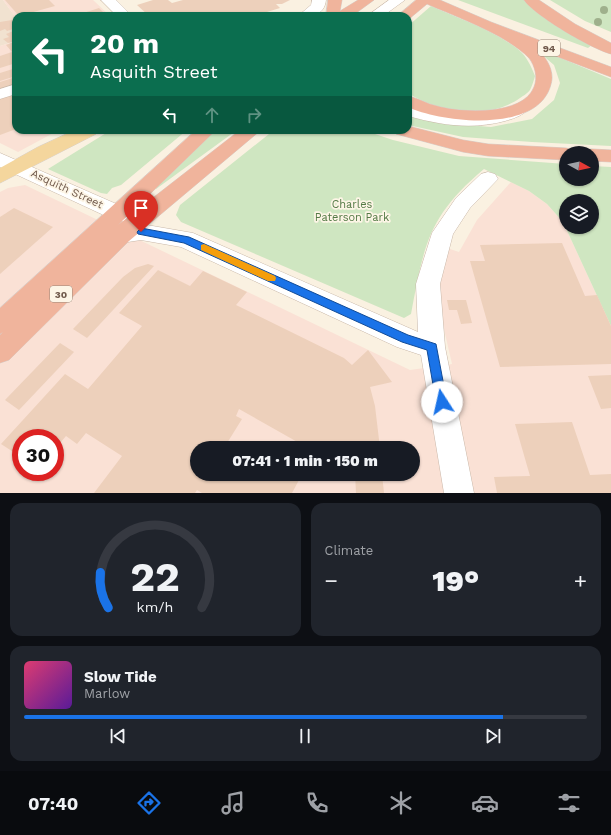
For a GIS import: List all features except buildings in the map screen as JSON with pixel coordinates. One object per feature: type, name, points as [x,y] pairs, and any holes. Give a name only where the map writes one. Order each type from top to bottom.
[{"type":"highway","points":[[334,12],[335,0]]},
{"type":"highway","points":[[350,12],[367,0]]},
{"type":"highway","points":[[409,12],[424,0]]},
{"type":"highway","points":[[412,103],[428,109],[471,116],[495,115],[523,108],[536,98],[544,84],[544,72],[533,54],[523,46],[459,9],[429,0]]},
{"type":"highway","name":"94","points":[[446,0],[459,9],[611,60]]},
{"type":"highway","points":[[531,0],[552,17],[594,42],[611,49]]},
{"type":"highway","name":"94","points":[[486,25],[611,72]]},
{"type":"highway","points":[[412,133],[437,140],[481,149],[559,154]]},
{"type":"highway","name":"30","points":[[0,352],[202,134]]},
{"type":"highway","name":"30","points":[[0,322],[119,224],[158,205],[247,134]]},
{"type":"highway","points":[[599,156],[611,156]]},
{"type":"main road","points":[[6,167],[81,134]]},
{"type":"street","points":[[108,0],[121,12]]},
{"type":"street","points":[[311,12],[318,7],[319,0]]},
{"type":"street","points":[[367,12],[385,0]]},
{"type":"street","points":[[380,12],[398,0]]},
{"type":"street","points":[[0,94],[12,90]]},
{"type":"street","points":[[412,112],[428,117],[457,121],[481,122],[504,117],[523,108]]},
{"type":"street","name":"Asquith Street","points":[[6,167],[119,224]]},
{"type":"street","points":[[459,493],[432,347],[428,304],[428,284],[443,234],[463,204],[488,179]]},
{"type":"street","points":[[158,205],[161,205],[160,214],[186,239]]},
{"type":"street","points":[[119,224],[141,232],[186,239],[406,339],[432,347]]},
{"type":"shaded area","points":[[0,0],[3,0],[12,12],[12,42],[0,46]]},
{"type":"shaded area","points":[[3,0],[93,0],[106,12],[12,12]]},
{"type":"shaded area","points":[[12,42],[12,134],[52,134],[18,152],[0,143],[0,46]]},
{"type":"shaded area","points":[[511,182],[529,191],[547,204],[559,218],[559,234],[569,234],[611,326],[611,493],[0,493],[0,192],[8,188],[25,185],[410,370],[452,364],[435,290],[447,248],[459,252],[477,220]]},
{"type":"green space","points":[[458,0],[525,0],[592,45],[588,48]]},
{"type":"green space","points":[[550,0],[611,0],[611,32],[585,21]]},
{"type":"green space","points":[[431,6],[465,20],[499,37],[519,50],[528,62],[535,76],[529,91],[508,105],[479,111],[449,109],[420,100],[412,95],[412,23]]},
{"type":"green space","points":[[532,46],[611,79],[611,146],[463,137],[412,126],[412,116],[454,124],[491,127],[532,119],[554,100],[560,83],[554,65]]},
{"type":"green space","points":[[105,134],[182,134],[121,185],[112,188],[107,194],[101,193],[48,169]]},
{"type":"green space","points":[[210,134],[232,134],[156,189],[155,186]]},
{"type":"green space","name":"Charles Paterson Park","points":[[269,134],[375,134],[393,140],[459,156],[559,163],[559,186],[599,186],[599,166],[611,167],[611,326],[569,234],[599,234],[599,194],[559,194],[559,218],[547,204],[529,191],[484,169],[465,186],[451,202],[431,233],[420,269],[411,314],[404,318],[181,222],[176,215],[180,205]]},
{"type":"slow traffic","points":[[204,248],[271,278]]},
{"type":"route","points":[[141,232],[186,239],[406,339],[432,347],[442,402]]}]
